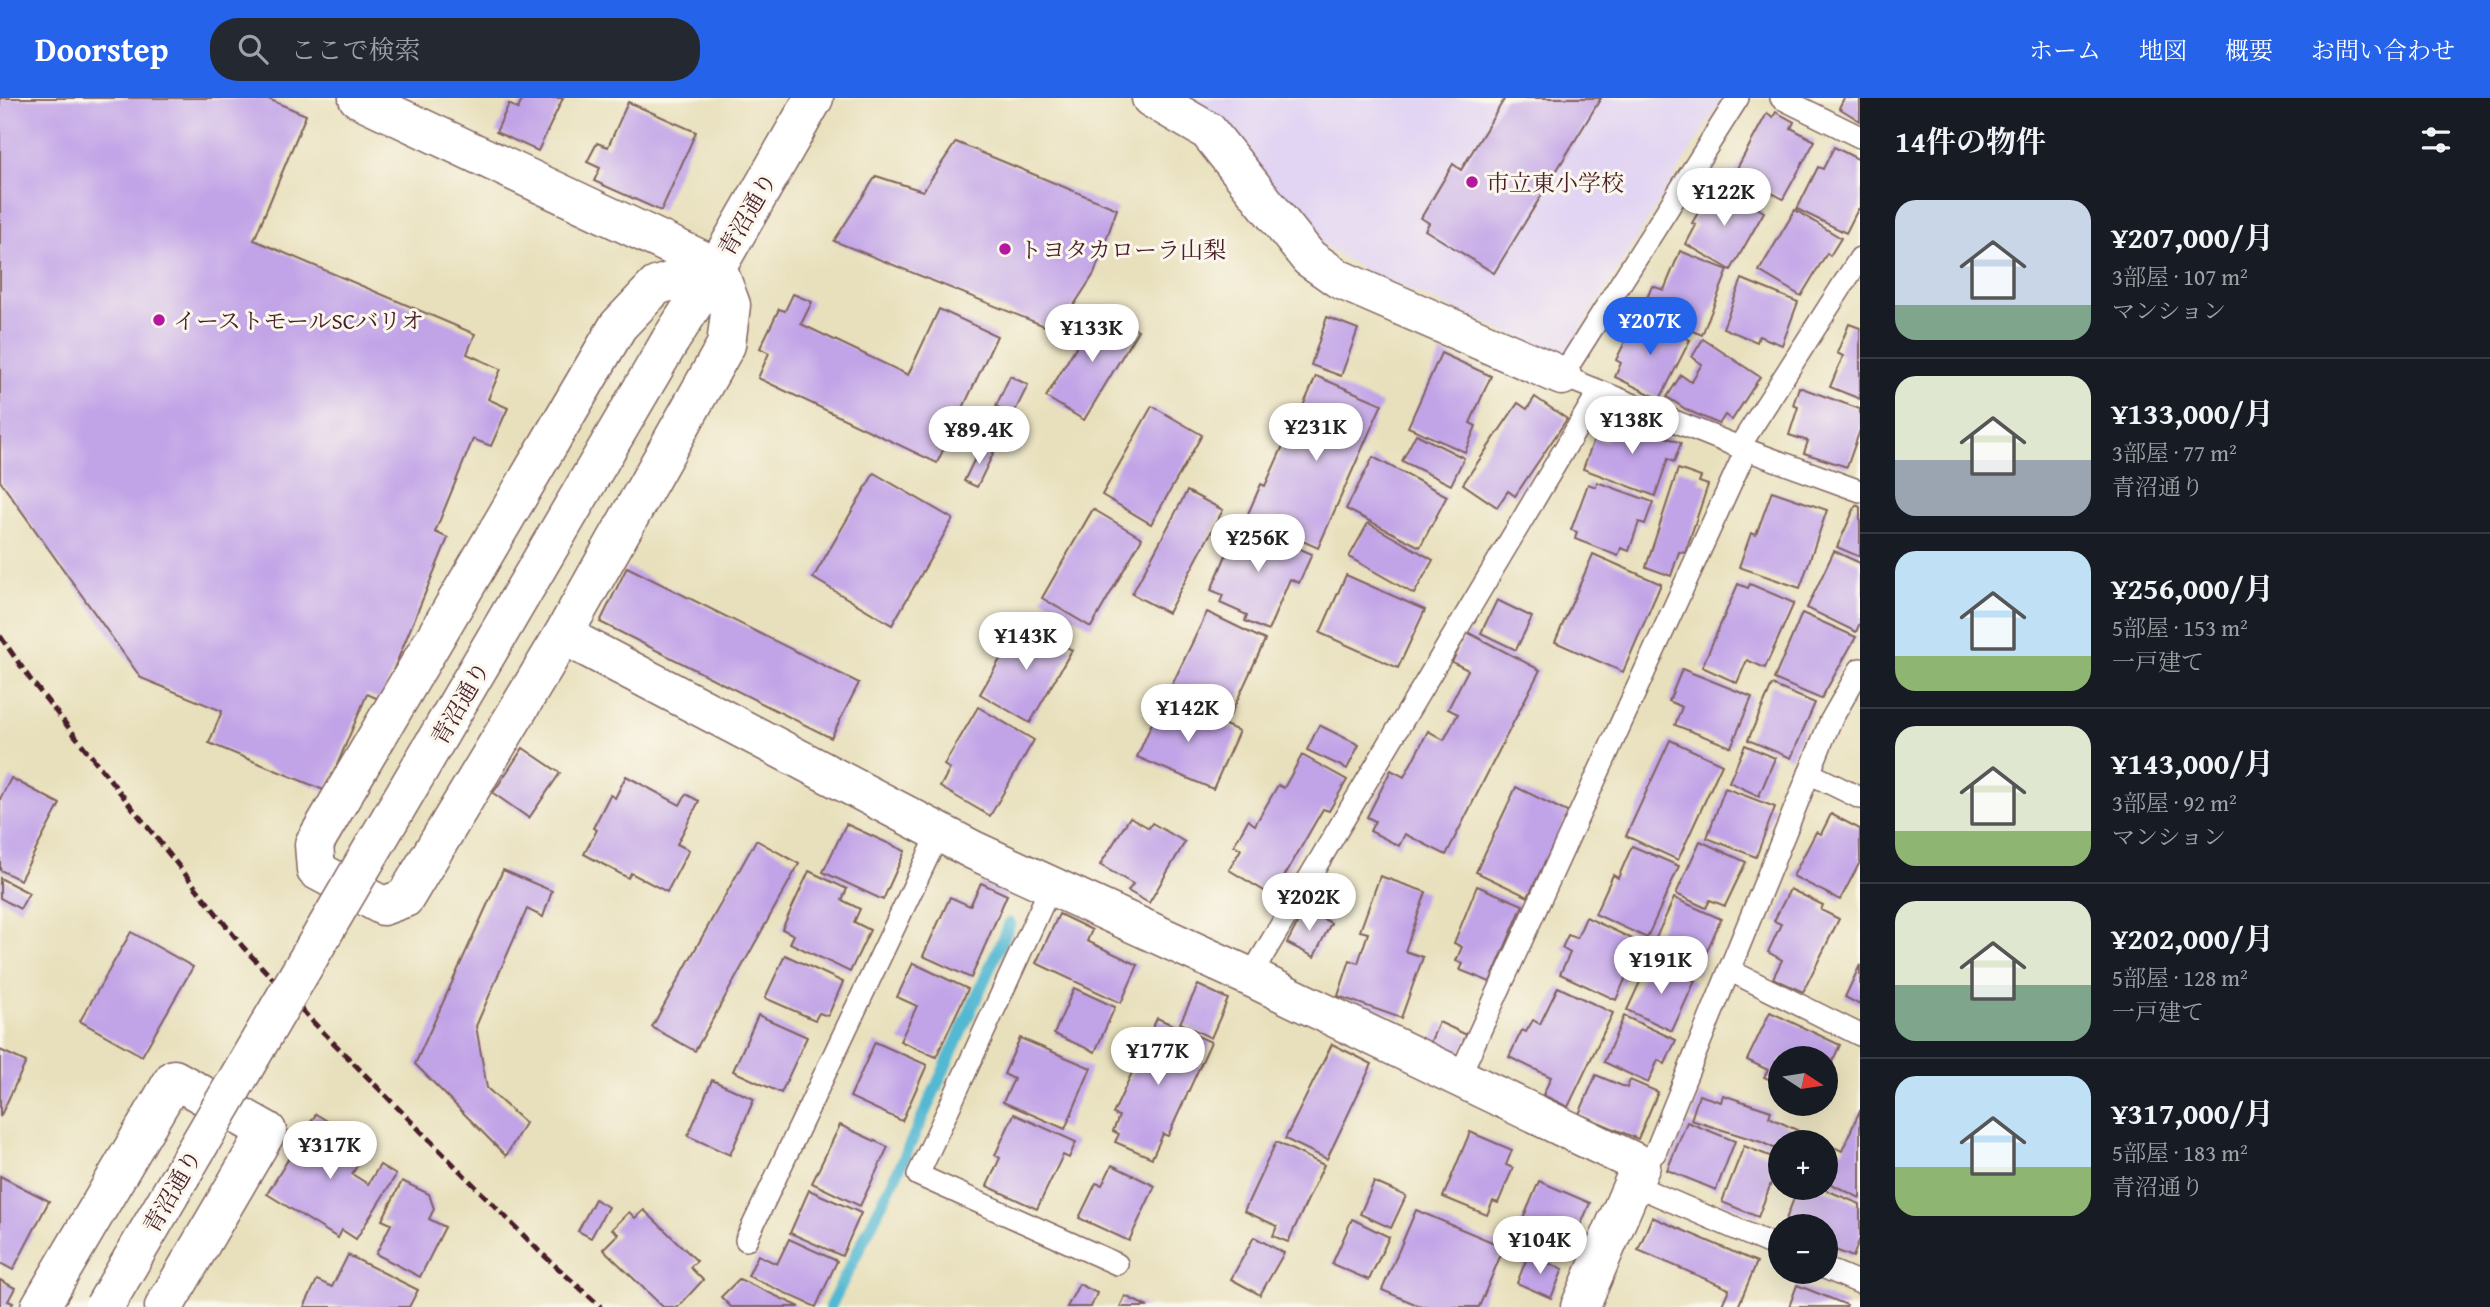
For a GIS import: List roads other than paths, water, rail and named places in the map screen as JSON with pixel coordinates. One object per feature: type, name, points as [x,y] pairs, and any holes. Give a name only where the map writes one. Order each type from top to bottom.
[{"type":"street","points":[[358,98],[717,267],[731,305],[726,345],[563,635],[405,898],[383,906],[316,870],[314,844],[618,327],[656,286],[717,267]]},
{"type":"street","name":"青沼通り","points":[[104,1307],[814,98]]},
{"type":"street","points":[[1151,98],[1208,131],[1309,258],[1339,279],[1562,376]]},
{"type":"street","points":[[563,635],[939,833],[1458,1077],[1636,1175],[1580,1307]]},
{"type":"street","points":[[40,1307],[174,1079],[267,1131],[164,1307]]},
{"type":"lane","points":[[1738,98],[1562,376],[1742,449],[1860,491]]},
{"type":"lane","points":[[1781,98],[1860,138]]},
{"type":"lane","points":[[1458,1077],[1742,449],[1860,258]]},
{"type":"lane","points":[[1250,977],[1598,391]]},
{"type":"lane","points":[[1768,1242],[1636,1175],[1655,1153],[1830,722],[1860,669]]},
{"type":"lane","points":[[1809,773],[1860,798]]},
{"type":"lane","points":[[746,1240],[939,833]]},
{"type":"lane","points":[[1051,886],[918,1175],[1117,1264]]},
{"type":"lane","points":[[1729,970],[1860,1035]]},
{"type":"lane","points":[[1838,1274],[1860,1283]]},
{"type":"waterway","points":[[830,1307],[899,1169],[1010,923]]},
{"type":"railway","points":[[0,636],[30,679],[243,947],[314,1023],[539,1251],[601,1307]]},
{"type":"place","name":"市立東小学校","points":[[1472,182]]},
{"type":"place","name":"トヨタカローラ山梨","points":[[1005,249]]},
{"type":"place","name":"イーストモールSCバリオ","points":[[159,320]]}]
